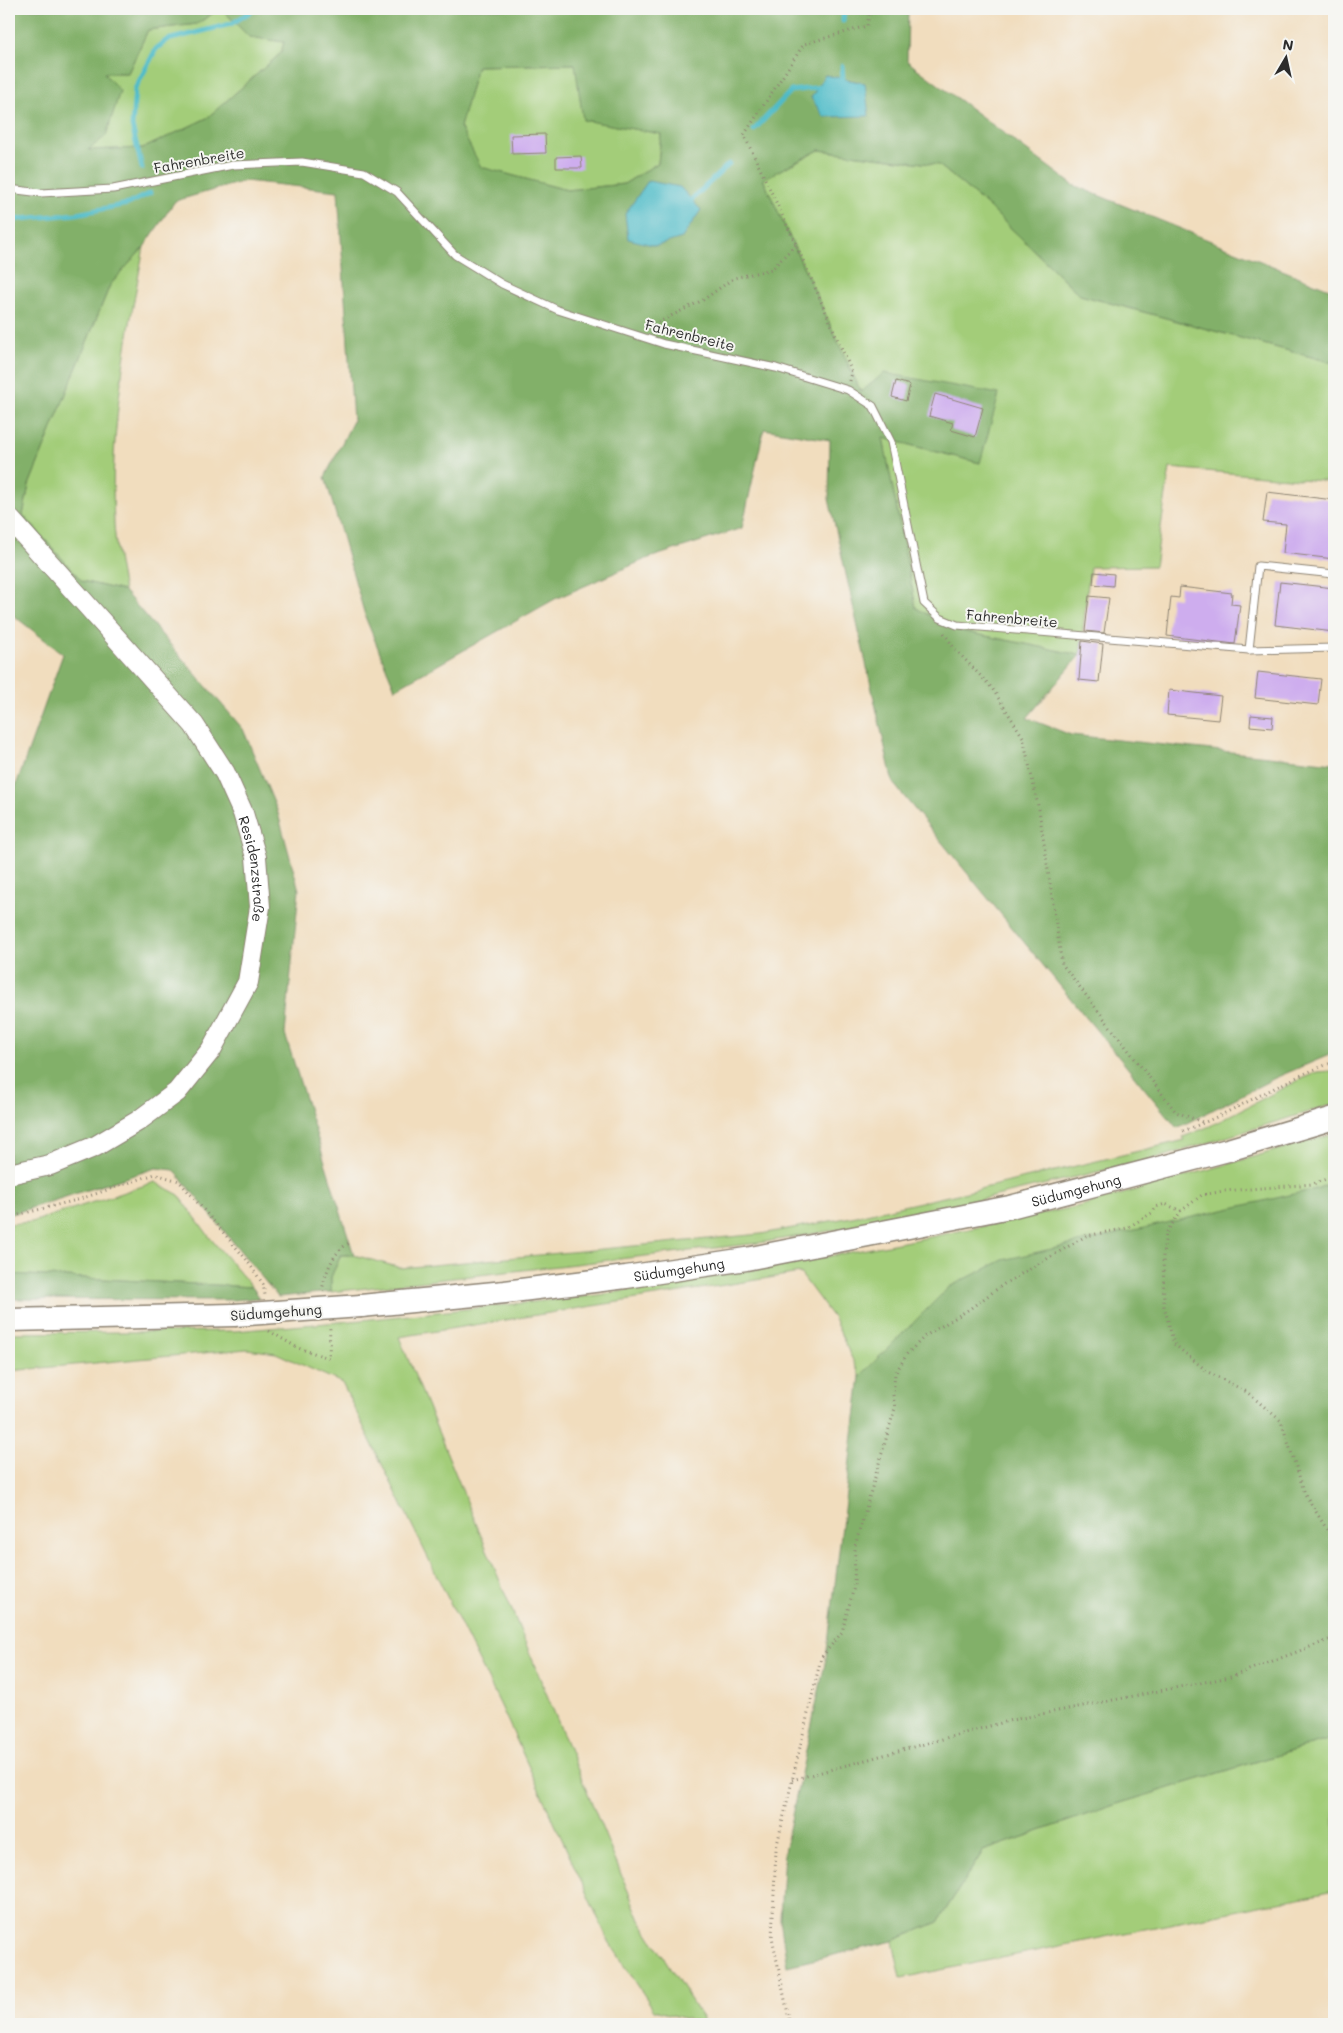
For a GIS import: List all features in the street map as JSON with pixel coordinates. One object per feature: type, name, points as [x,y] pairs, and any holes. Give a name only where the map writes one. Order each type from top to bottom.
[{"type":"main road","name":"Residenzstraße","points":[[9,518],[194,725],[225,773],[243,813],[256,857],[260,907],[248,982],[211,1050],[177,1092],[138,1122],[96,1146],[50,1166],[9,1174]]},
{"type":"main road","name":"Südumgehung","points":[[9,1320],[234,1315],[361,1306],[514,1291],[746,1259],[1010,1207],[1210,1155],[1334,1118]]},
{"type":"lane","name":"Fahrenbreite","points":[[9,189],[41,194],[113,189],[233,164],[302,162],[364,172],[397,192],[455,255],[502,284],[558,310],[664,344],[776,368],[848,390],[872,406],[891,442],[924,603],[940,618],[957,626],[1249,650],[1334,648]]},
{"type":"lane","points":[[1249,650],[1258,566],[1334,574]]},
{"type":"path","points":[[848,390],[852,372],[796,244],[744,135],[804,44],[867,26],[870,9]]},
{"type":"path","points":[[635,334],[703,300],[734,278],[772,269],[796,244]]},
{"type":"path","points":[[924,603],[955,649],[992,688],[1023,737],[1039,810],[1062,964],[1176,1112],[1205,1123]]},
{"type":"path","points":[[1183,1131],[1205,1123],[1312,1070],[1334,1062]]},
{"type":"path","points":[[9,1217],[78,1200],[155,1174],[179,1181],[246,1259],[263,1284],[266,1304]]},
{"type":"path","points":[[1334,1176],[1313,1184],[1224,1191],[1202,1195],[1182,1211],[1166,1233],[1163,1255],[1164,1306],[1174,1344],[1208,1372],[1247,1392],[1281,1421],[1305,1494],[1334,1541]]},
{"type":"path","points":[[790,2024],[772,1937],[776,1849],[821,1658],[842,1632],[854,1587],[854,1546],[895,1408],[893,1394],[895,1374],[907,1354],[925,1336],[968,1310],[1004,1284],[1086,1236],[1127,1228],[1152,1213],[1156,1207],[1165,1204],[1182,1211]]},
{"type":"path","points":[[324,1298],[322,1289],[334,1257],[341,1247],[350,1243]]},
{"type":"path","points":[[268,1323],[269,1333],[298,1348],[329,1358],[330,1325]]},
{"type":"path","points":[[792,1780],[1012,1720],[1230,1677],[1334,1638]]},
{"type":"green space","points":[[15,9],[219,9],[197,24],[148,30],[128,73],[104,73],[120,91],[106,136],[88,150],[144,148],[207,118],[281,53],[284,42],[249,37],[222,9],[908,9],[907,61],[1073,185],[1334,291],[1334,363],[1080,295],[988,206],[939,165],[819,150],[763,179],[861,392],[884,373],[999,394],[980,463],[883,438],[916,608],[956,630],[1080,655],[1027,718],[1071,735],[1334,763],[1334,1053],[1275,1078],[1177,1128],[893,783],[829,499],[830,440],[764,429],[742,528],[646,559],[555,599],[395,689],[366,619],[325,477],[353,421],[338,191],[245,181],[175,201],[144,247],[110,285],[29,485],[23,515],[82,581],[124,591],[243,729],[277,810],[299,890],[285,1034],[354,1255],[341,1255],[331,1277],[331,1292],[278,1297],[174,1170],[156,1168],[12,1214],[9,1213],[9,805],[63,654],[9,612],[9,37]],"holes":[[[575,64],[583,120],[661,134],[658,163],[624,184],[567,190],[481,167],[460,127],[477,66]],[[825,75],[865,83],[811,98]]]},
{"type":"green space","points":[[219,9],[222,9],[249,37],[284,42],[281,53],[207,118],[144,148],[87,150],[106,135],[104,73],[128,73],[148,30],[197,24]]},
{"type":"green space","points":[[576,64],[584,120],[661,134],[658,163],[624,184],[567,190],[480,167],[460,127],[477,66]]},
{"type":"green space","points":[[819,150],[939,165],[988,206],[1080,295],[1334,363],[1334,482],[1170,468],[1155,566],[1090,567],[1080,655],[956,630],[916,608],[883,438],[980,463],[861,392],[763,179]]},
{"type":"green space","points":[[144,247],[126,349],[114,454],[115,531],[124,591],[82,581],[23,515],[29,485],[110,285]]},
{"type":"green space","points":[[1330,1071],[1334,1075],[1334,1104],[1168,1155],[929,1212],[759,1243],[331,1292],[331,1277],[341,1255],[354,1255],[401,1268],[761,1234],[862,1215],[971,1191],[1185,1140],[1183,1137],[1210,1126],[1303,1078],[1318,1072]]},
{"type":"green space","points":[[1334,1134],[1334,1182],[1316,1189],[949,1287],[860,1376],[834,1319],[800,1273],[399,1337],[640,1920],[706,2024],[654,2010],[608,1940],[500,1704],[342,1383],[276,1353],[247,1349],[9,1371],[9,1333],[235,1331],[362,1320],[599,1295],[788,1264],[1080,1206]]},
{"type":"green space","points":[[155,1182],[179,1195],[211,1239],[252,1287],[9,1274],[9,1224],[32,1222]]},
{"type":"green space","points":[[1334,1182],[1334,1738],[1117,1804],[983,1851],[938,1922],[893,1941],[787,1966],[780,1919],[784,1852],[826,1659],[860,1376],[949,1287],[1003,1260],[1316,1189]]},
{"type":"green space","points":[[9,1274],[252,1287],[260,1298],[233,1300],[9,1299]]},
{"type":"green space","points":[[1334,1738],[1334,1891],[901,1978],[893,1941],[938,1922],[983,1851],[1117,1804]]},
{"type":"water","points":[[825,75],[865,83],[869,116],[824,117],[811,98]]},
{"type":"water","points":[[648,181],[680,187],[701,210],[682,238],[656,246],[628,239],[625,214]]},
{"type":"building","points":[[545,134],[546,153],[512,154],[511,135]]},
{"type":"building","points":[[581,156],[582,168],[556,168],[556,157]]},
{"type":"building","points":[[896,381],[910,385],[906,401],[892,397]]},
{"type":"building","points":[[935,394],[983,408],[975,437],[951,430],[953,423],[929,416]]},
{"type":"building","points":[[1267,492],[1334,500],[1334,559],[1283,553],[1286,524],[1263,522]]},
{"type":"building","points":[[1094,572],[1114,574],[1113,586],[1093,584]]},
{"type":"building","points":[[1280,582],[1334,588],[1334,632],[1275,625]]},
{"type":"building","points":[[1180,587],[1232,593],[1231,604],[1240,605],[1235,644],[1167,636],[1171,597],[1179,598]]},
{"type":"building","points":[[1089,596],[1109,598],[1104,633],[1085,631]]},
{"type":"building","points":[[1082,641],[1103,644],[1099,682],[1079,680]]},
{"type":"building","points":[[1258,672],[1321,679],[1318,705],[1255,698]]},
{"type":"building","points":[[1169,690],[1221,696],[1218,720],[1167,715]]},
{"type":"building","points":[[1251,715],[1273,717],[1272,728],[1250,726]]},
{"type":"waterway","points":[[142,168],[132,126],[135,89],[156,49],[167,40],[231,24],[255,9]]},
{"type":"waterway","points":[[843,21],[844,9]]},
{"type":"waterway","points":[[836,81],[843,79],[842,66]]},
{"type":"waterway","points":[[754,130],[791,91],[821,87]]},
{"type":"waterway","points":[[691,200],[729,164]]},
{"type":"waterway","points":[[9,220],[76,214],[128,204],[150,193]]}]
